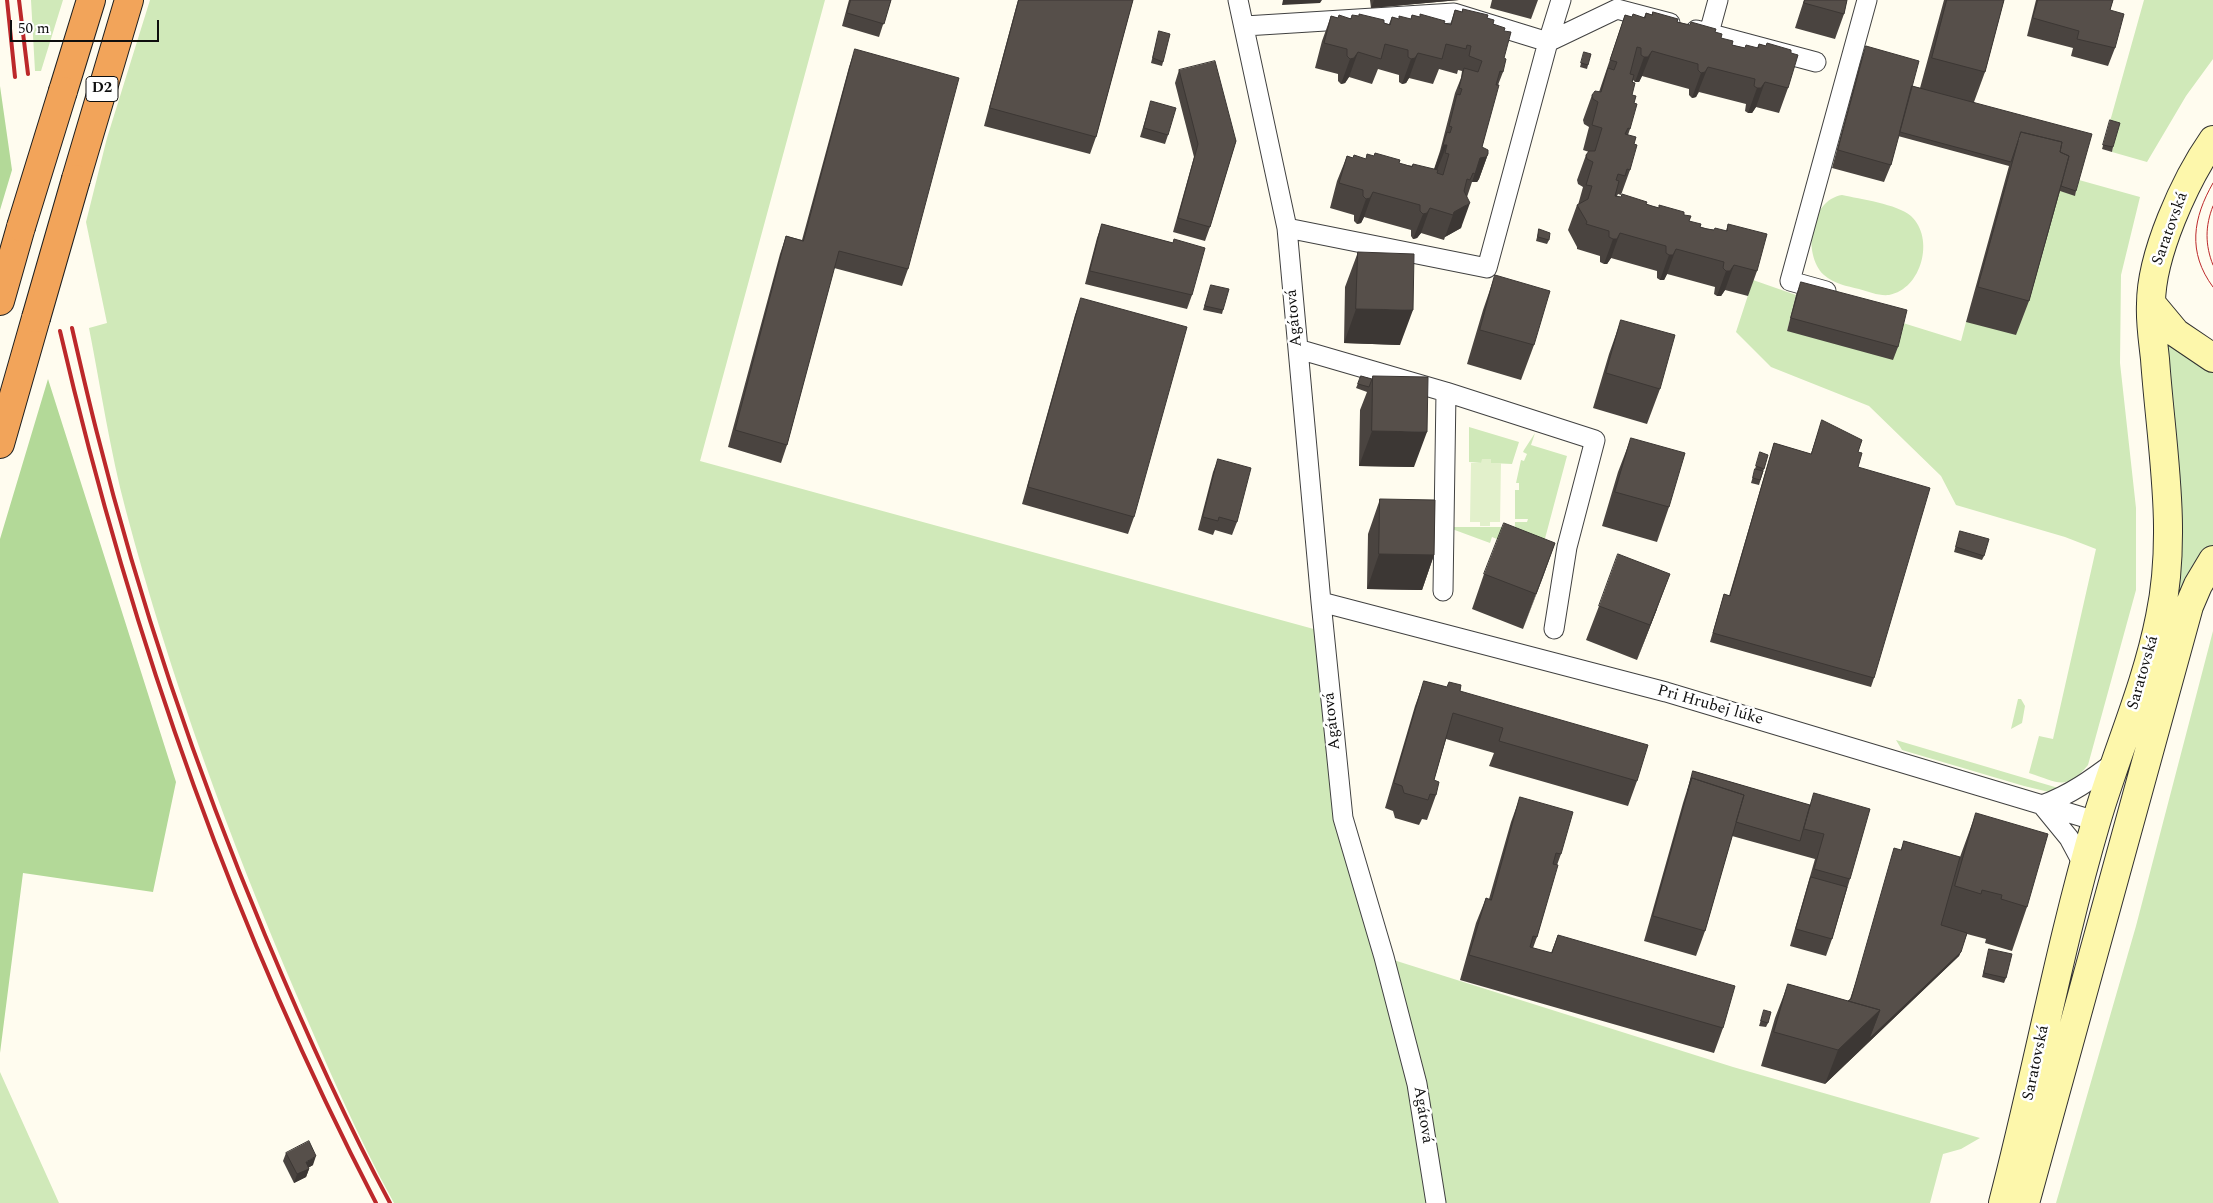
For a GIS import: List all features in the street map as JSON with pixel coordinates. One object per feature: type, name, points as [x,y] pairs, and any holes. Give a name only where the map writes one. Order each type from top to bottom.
[{"type":"highway","name":"D2","points":[[0,301],[91,0]]},
{"type":"highway","name":"D2","points":[[0,444],[129,0]]},
{"type":"main road","name":"Saratovská","points":[[2002,1203],[2023,1125],[2059,962],[2096,821],[2148,668],[2160,616],[2168,565],[2168,520],[2151,304],[2157,262],[2168,231],[2187,185],[2213,140]]},
{"type":"main road","points":[[2151,304],[2176,333],[2213,358]]},
{"type":"main road","name":"Saratovská","points":[[2025,1203],[2118,860],[2190,606],[2198,585],[2213,560]]},
{"type":"main road","points":[[2118,860],[2096,821],[2132,813]]},
{"type":"street","name":"Agátová","points":[[1238,0],[1287,228],[1343,818],[1384,957],[1417,1084],[1436,1203]]},
{"type":"street","points":[[1287,228],[1487,268],[1561,0]]},
{"type":"street","points":[[1709,33],[1718,0]]},
{"type":"street","points":[[1846,297],[1790,280],[1867,0]]},
{"type":"street","points":[[1245,26],[1454,13],[1548,42],[1617,9],[1816,62]]},
{"type":"street","points":[[1298,349],[1446,392],[1595,440],[1568,547],[1554,629]]},
{"type":"street","points":[[1443,591],[1446,392]]},
{"type":"street","name":"Pri Hrubej lúke","points":[[1321,602],[1666,692],[2096,821]]},
{"type":"street","points":[[2084,866],[2069,838],[2042,805],[2063,798],[2117,760]]},
{"type":"green space","points":[[31,0],[63,0],[41,71],[35,71]]},
{"type":"green space","points":[[150,0],[825,0],[700,461],[1321,631],[1343,818],[1384,957],[1733,1067],[1980,1138],[1961,1149],[1943,1154],[1930,1203],[394,1203],[355,1126],[272,937],[202,756],[143,573],[110,443],[89,328],[107,323],[86,222],[107,138]]},
{"type":"green space","points":[[2144,0],[2213,0],[2213,59],[2186,96],[2147,162],[2112,152],[2118,128],[2109,125]]},
{"type":"green space","points":[[0,86],[12,170],[0,210]]},
{"type":"green space","points":[[2079,180],[2140,197],[2121,275],[2120,363],[2136,508],[2136,590],[2088,765],[2074,779],[2067,782],[2055,782],[2029,773],[2039,736],[2053,739],[2096,549],[2065,537],[1956,505],[1941,476],[1869,406],[1771,367],[1736,332],[1753,280],[1796,295],[1787,331],[1903,323],[1961,341],[1966,322],[2057,190],[2075,195]]},
{"type":"green space","points":[[1842,195],[1897,208],[1911,216],[1918,225],[1923,249],[1921,262],[1917,273],[1910,283],[1900,291],[1889,295],[1882,295],[1845,286],[1828,278],[1817,266],[1812,242],[1816,217],[1831,199]]},
{"type":"green space","points":[[2151,303],[2213,358],[2213,560],[2198,585],[2173,600]]},
{"type":"green space","points":[[48,379],[176,782],[153,892],[23,873],[0,1053],[0,539]]},
{"type":"green space","points":[[1469,427],[1519,442],[1512,464],[1491,463],[1491,459],[1482,463],[1469,462]]},
{"type":"green space","points":[[1535,433],[1531,445],[1567,456],[1539,561],[1514,552],[1515,522],[1527,522],[1528,519],[1515,519],[1515,490],[1519,490],[1519,483],[1516,483],[1521,460],[1524,461],[1527,454],[1523,452]]},
{"type":"green space","points":[[1482,459],[1491,459],[1491,463],[1501,463],[1500,522],[1490,522],[1490,526],[1480,526],[1480,522],[1470,522],[1471,463],[1481,463]]},
{"type":"green space","points":[[1453,527],[1504,527],[1504,542],[1492,537],[1490,543],[1452,529]]},
{"type":"green space","points":[[2213,631],[2213,1203],[2056,1203],[2136,926]]},
{"type":"green space","points":[[2018,699],[2021,699],[2025,706],[2022,723],[2011,729]]},
{"type":"green space","points":[[1896,740],[2065,790],[2049,792],[2024,786],[1902,750]]},
{"type":"green space","points":[[0,1072],[59,1203],[0,1203]]},
{"type":"building","points":[[851,0],[891,0],[884,24],[847,13]]},
{"type":"building","points":[[1019,0],[1133,0],[1096,137],[990,108]]},
{"type":"building","points":[[1805,0],[1847,0],[1844,14],[1804,3]]},
{"type":"building","points":[[1947,0],[2004,0],[1985,72],[1932,58]]},
{"type":"building","points":[[2038,0],[2113,0],[2110,10],[2124,14],[2115,48],[2077,39],[2079,31],[2033,18]]},
{"type":"building","points":[[1463,9],[1488,15],[1487,18],[1494,20],[1493,24],[1505,28],[1504,31],[1511,32],[1504,58],[1506,59],[1503,72],[1500,71],[1496,85],[1499,85],[1482,147],[1488,150],[1488,154],[1486,157],[1480,158],[1475,174],[1473,173],[1470,180],[1467,179],[1464,191],[1470,203],[1454,212],[1453,215],[1430,208],[1427,213],[1423,214],[1420,211],[1420,205],[1373,192],[1370,198],[1366,199],[1363,196],[1363,190],[1339,183],[1347,156],[1353,158],[1354,155],[1366,159],[1367,154],[1374,156],[1375,153],[1400,160],[1399,163],[1412,167],[1413,164],[1438,170],[1437,173],[1443,175],[1449,154],[1445,153],[1447,145],[1443,145],[1447,132],[1450,133],[1452,127],[1449,126],[1457,94],[1460,95],[1462,89],[1459,88],[1464,68],[1478,72],[1482,61],[1469,56],[1471,46],[1467,45],[1466,49],[1446,44],[1442,59],[1418,53],[1415,58],[1411,59],[1408,57],[1408,50],[1385,44],[1381,59],[1358,52],[1354,58],[1350,59],[1347,56],[1347,49],[1324,43],[1331,16],[1338,18],[1339,15],[1351,19],[1352,15],[1359,16],[1359,14],[1384,20],[1384,23],[1390,25],[1392,17],[1399,19],[1399,16],[1411,19],[1412,15],[1420,17],[1420,14],[1445,21],[1444,23],[1451,25],[1455,10],[1462,12]]},
{"type":"building","points":[[1653,12],[1678,19],[1677,22],[1690,25],[1691,22],[1716,29],[1715,32],[1722,34],[1721,38],[1733,41],[1732,45],[1745,48],[1746,45],[1758,48],[1759,44],[1766,46],[1767,43],[1791,50],[1791,53],[1798,55],[1788,88],[1765,82],[1761,88],[1757,88],[1754,86],[1755,79],[1708,67],[1705,72],[1701,73],[1698,70],[1698,64],[1652,51],[1648,57],[1644,57],[1641,55],[1641,48],[1637,47],[1630,74],[1634,75],[1632,82],[1635,83],[1632,95],[1636,96],[1634,103],[1637,104],[1630,129],[1628,128],[1625,134],[1636,137],[1634,144],[1637,145],[1630,170],[1627,169],[1625,176],[1618,174],[1616,180],[1619,181],[1615,196],[1621,197],[1622,194],[1647,202],[1646,204],[1652,206],[1659,208],[1659,205],[1684,212],[1684,215],[1691,216],[1689,221],[1701,224],[1700,227],[1707,229],[1714,230],[1715,228],[1727,231],[1728,224],[1767,234],[1757,271],[1734,265],[1730,271],[1726,271],[1723,268],[1724,262],[1676,249],[1673,255],[1669,255],[1666,253],[1666,246],[1620,233],[1617,239],[1613,239],[1609,237],[1609,231],[1586,224],[1587,222],[1577,205],[1588,199],[1592,186],[1586,185],[1593,162],[1587,159],[1586,155],[1589,151],[1595,151],[1602,128],[1592,125],[1598,102],[1593,99],[1592,95],[1595,91],[1601,92],[1608,68],[1614,70],[1617,62],[1610,60],[1625,15],[1632,17],[1633,14],[1645,18],[1646,13],[1652,15]]},
{"type":"building","points":[[1159,31],[1170,34],[1163,62],[1153,58]]},
{"type":"building","points":[[1866,46],[1919,61],[1891,165],[1838,150]]},
{"type":"building","points":[[855,49],[959,78],[908,269],[839,251],[787,445],[735,430],[786,236],[803,241]]},
{"type":"building","points":[[1584,52],[1591,54],[1588,65],[1581,63]]},
{"type":"building","points":[[1215,61],[1236,141],[1210,227],[1178,218],[1198,144],[1179,70]]},
{"type":"building","points":[[1912,86],[2092,134],[2076,191],[2061,186],[2069,156],[2060,152],[2062,142],[2021,132],[2011,162],[1900,132]]},
{"type":"building","points":[[1151,101],[1176,108],[1168,135],[1144,128]]},
{"type":"building","points":[[2110,120],[2120,123],[2113,147],[2103,145]]},
{"type":"building","points":[[2021,132],[2062,142],[2060,152],[2069,156],[2029,301],[1978,287]]},
{"type":"building","points":[[1102,224],[1173,243],[1174,239],[1205,248],[1192,295],[1090,271]]},
{"type":"building","points":[[1539,229],[1550,233],[1549,240],[1538,237]]},
{"type":"building","points":[[1358,252],[1414,254],[1413,310],[1356,309]]},
{"type":"building","points":[[1495,275],[1550,291],[1534,345],[1480,330]]},
{"type":"building","points":[[1801,282],[1907,310],[1898,347],[1791,318]]},
{"type":"building","points":[[1211,285],[1229,289],[1223,310],[1205,306]]},
{"type":"building","points":[[1081,298],[1187,327],[1134,517],[1028,487]]},
{"type":"building","points":[[1621,320],[1675,335],[1660,389],[1606,373]]},
{"type":"building","points":[[1361,376],[1372,379],[1369,387],[1358,384]]},
{"type":"building","points":[[1373,376],[1428,377],[1427,432],[1372,431]]},
{"type":"building","points":[[1822,420],[1862,440],[1858,452],[1862,453],[1858,467],[1930,488],[1874,678],[1713,633],[1724,594],[1730,596],[1774,443],[1811,454]]},
{"type":"building","points":[[1631,438],[1685,453],[1669,507],[1615,492]]},
{"type":"building","points":[[1760,452],[1768,455],[1764,469],[1756,466]]},
{"type":"building","points":[[1218,459],[1251,468],[1237,522],[1219,517],[1218,521],[1203,517]]},
{"type":"building","points":[[1755,469],[1763,471],[1760,480],[1753,478]]},
{"type":"building","points":[[1380,499],[1435,500],[1434,555],[1379,554]]},
{"type":"building","points":[[1504,523],[1555,543],[1536,594],[1484,574]]},
{"type":"building","points":[[1960,531],[1989,539],[1984,556],[1956,547]]},
{"type":"building","points":[[1618,554],[1670,574],[1650,625],[1599,606]]},
{"type":"building","points":[[1424,681],[1447,687],[1449,682],[1461,685],[1460,691],[1648,745],[1637,781],[1499,741],[1503,728],[1453,713],[1434,780],[1439,782],[1436,795],[1430,794],[1428,800],[1404,793],[1402,786],[1394,783]]},
{"type":"building","points":[[1693,771],[1810,805],[1800,841],[1736,822],[1744,795],[1692,778],[1688,790]]},
{"type":"building","points":[[1692,778],[1744,795],[1705,931],[1653,916]]},
{"type":"building","points":[[1814,793],[1870,809],[1850,879],[1814,869],[1824,834],[1804,829]]},
{"type":"building","points":[[1520,797],[1573,812],[1561,854],[1556,853],[1553,864],[1558,865],[1537,937],[1533,936],[1530,947],[1552,953],[1558,935],[1735,986],[1723,1028],[1469,955],[1486,898],[1491,900]]},
{"type":"building","points":[[1976,813],[2048,834],[2027,907],[2001,899],[2002,895],[1982,890],[1981,894],[1955,886]]},
{"type":"building","points":[[1904,841],[1960,857],[1941,925],[1967,933],[1961,952],[1869,1039],[1880,1010],[1848,1001],[1851,999],[1894,848],[1901,850]]},
{"type":"building","points":[[1811,877],[1847,887],[1832,939],[1796,929]]},
{"type":"building","points":[[1989,949],[2012,954],[2006,978],[1984,973]]},
{"type":"building","points":[[1788,984],[1880,1010],[1838,1050],[1774,1032]]},
{"type":"building","points":[[1764,1010],[1771,1012],[1768,1023],[1761,1021]]},
{"type":"building","points":[[309,1141],[316,1156],[306,1162],[309,1169],[297,1174],[286,1153]]},
{"type":"tram line","points":[[2213,183],[2201,209],[2196,235],[2199,261],[2213,287]]},
{"type":"tram line","points":[[2213,206],[2208,221],[2207,236],[2208,250],[2213,265]]},
{"type":"railway","points":[[7,0],[15,77]]},
{"type":"railway","points":[[19,0],[28,74]]},
{"type":"railway","points":[[72,328],[97,433],[132,561],[193,750],[240,874],[294,1003],[340,1104],[390,1203]]},
{"type":"railway","points":[[60,331],[88,444],[119,556],[153,667],[191,777],[276,993],[324,1099],[376,1203]]}]
